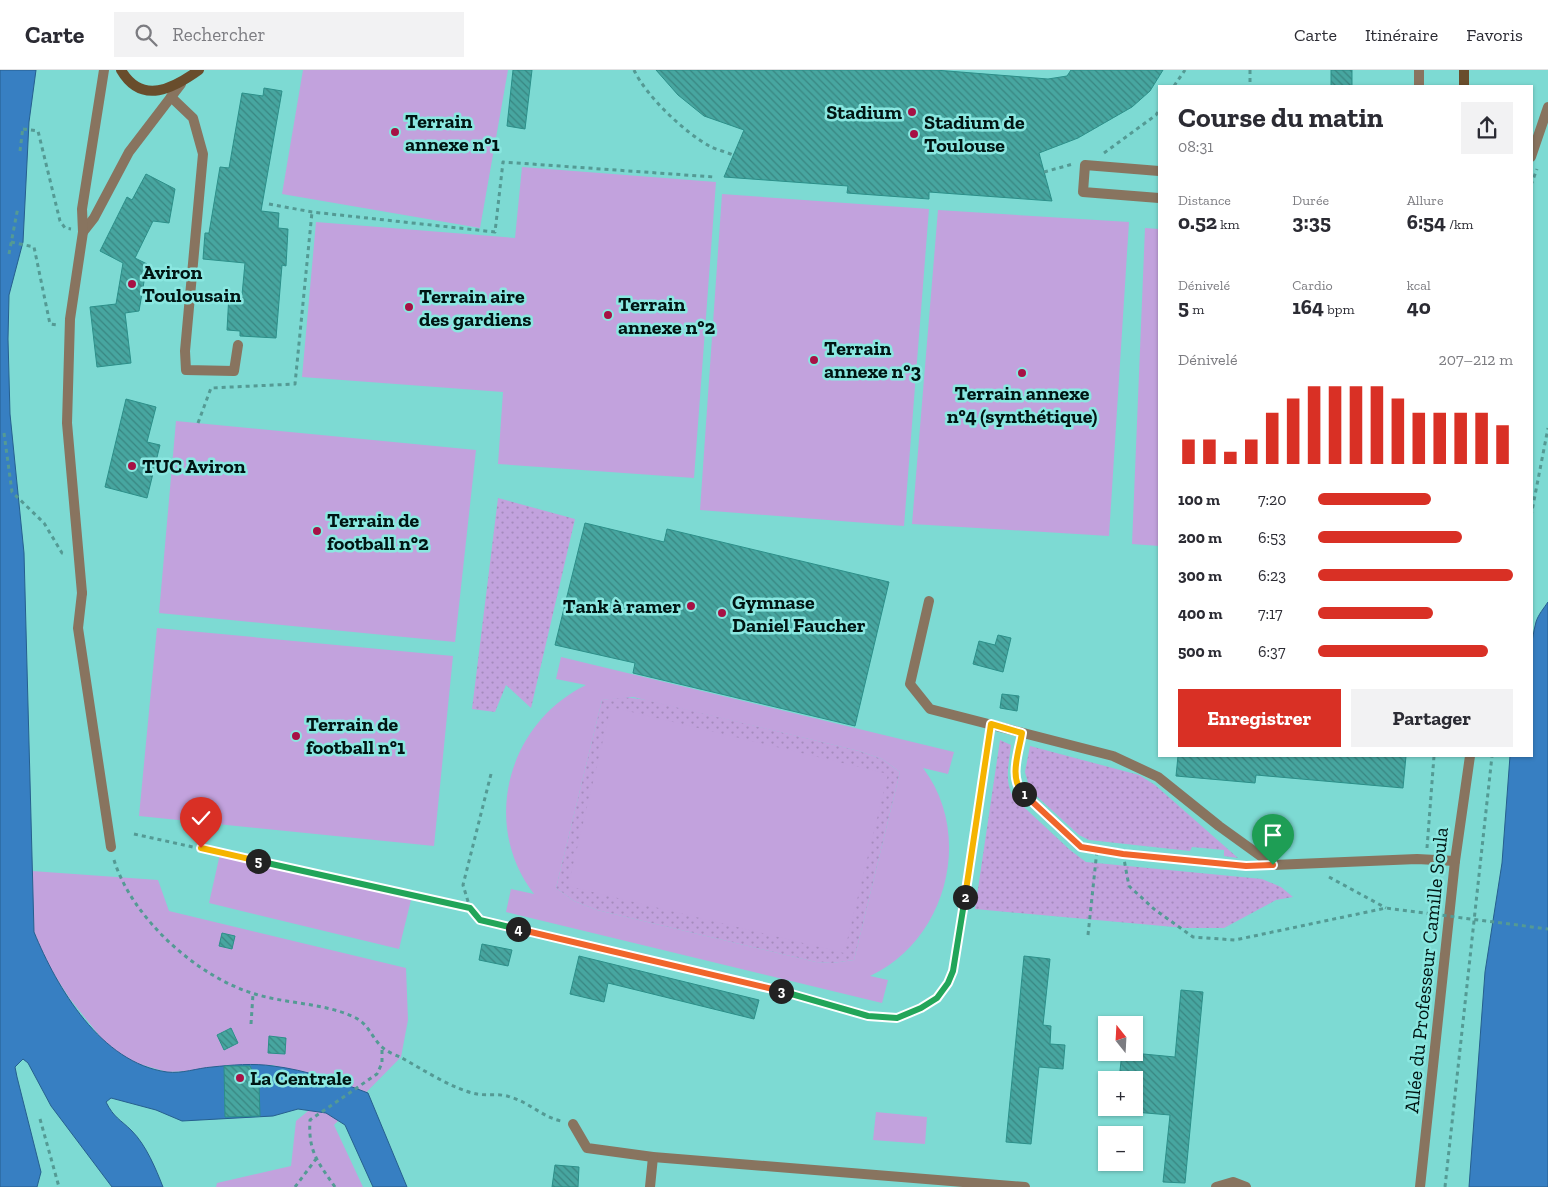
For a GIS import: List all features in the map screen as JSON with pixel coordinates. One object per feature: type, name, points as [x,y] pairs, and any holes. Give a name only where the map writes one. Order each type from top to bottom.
[{"type":"main road","points":[[122,70],[134,86],[146,90],[160,91],[180,84],[199,70]]},
{"type":"main road","points":[[1464,70],[1464,85]]},
{"type":"street","points":[[104,70],[82,209],[83,232],[70,327],[67,423],[82,593],[78,628],[111,847]]},
{"type":"street","points":[[1419,70],[1419,85]]},
{"type":"street","points":[[83,232],[94,218],[129,152],[180,84]]},
{"type":"street","points":[[171,97],[193,118],[203,154],[185,351],[186,370],[234,371],[238,346]]},
{"type":"street","points":[[1533,151],[1548,107]]},
{"type":"street","points":[[1158,171],[1085,165],[1083,192],[1158,198]]},
{"type":"street","points":[[929,601],[910,684],[930,709],[1113,756],[1158,777],[1219,826],[1273,865],[1426,859],[1455,861]]},
{"type":"street","name":"Allée du Professeur Camille Soula","points":[[1420,1187],[1455,861],[1470,757]]},
{"type":"street","points":[[573,1124],[587,1148],[653,1157],[1025,1187]]},
{"type":"street","points":[[650,1187],[653,1157]]},
{"type":"street","points":[[1216,1187],[1233,1182],[1246,1187]]},
{"type":"path","points":[[634,70],[638,79],[674,119],[710,146],[733,155]]},
{"type":"path","points":[[1175,85],[1185,70]]},
{"type":"path","points":[[1250,70],[1250,85]]},
{"type":"path","points":[[1098,157],[1158,112]]},
{"type":"path","points":[[20,151],[23,128],[38,131],[60,221],[64,228],[83,232]]},
{"type":"path","points":[[269,204],[312,212],[495,232],[503,162],[714,177]]},
{"type":"path","points":[[1044,172],[1080,162]]},
{"type":"path","points":[[9,254],[18,206]]},
{"type":"path","points":[[198,423],[211,388],[295,384],[312,212]]},
{"type":"path","points":[[11,242],[34,247],[50,324],[70,327]]},
{"type":"path","points":[[1533,506],[1548,428]]},
{"type":"path","points":[[4,433],[12,492],[44,523],[62,553],[79,558]]},
{"type":"path","points":[[491,774],[463,885],[470,908],[480,920],[799,995],[868,1016],[897,1018],[921,1008],[937,998],[948,983],[953,971],[991,724]]},
{"type":"path","points":[[1022,733],[1016,772],[1016,781],[1021,792],[1081,847],[1123,854],[1246,866],[1273,865]]},
{"type":"path","points":[[1426,859],[1434,757]]},
{"type":"path","points":[[1445,1187],[1492,757]]},
{"type":"path","points":[[134,834],[470,908]]},
{"type":"path","points":[[111,847],[127,888],[141,911],[163,936],[211,974],[254,994],[334,1010],[354,1017],[365,1024],[382,1048],[429,1074],[475,1094],[511,1096],[548,1118],[573,1124]]},
{"type":"path","points":[[1088,935],[1097,850]]},
{"type":"path","points":[[1123,854],[1129,886],[1154,909],[1193,937],[1235,940],[1386,908],[1548,929]]},
{"type":"path","points":[[1328,876],[1386,908]]},
{"type":"path","points":[[251,1024],[254,994]]},
{"type":"path","points":[[335,1187],[316,1159],[309,1139],[310,1120],[367,1083],[377,1074],[382,1063],[382,1048]]},
{"type":"path","points":[[40,1119],[59,1187]]},
{"type":"path","points":[[296,1187],[316,1159]]},
{"type":"shaded area","name":"Terrain annexe n°1","points":[[303,70],[508,70],[480,228],[282,194]]},
{"type":"shaded area","name":"Terrain annexe n°2","points":[[522,167],[716,182],[694,478],[498,464],[503,392],[302,377],[316,222],[515,238]]},
{"type":"shaded area","name":"Terrain annexe n°3","points":[[722,194],[929,209],[904,526],[700,510]]},
{"type":"shaded area","name":"Terrain annexe n°4 (synthétique)","points":[[938,210],[1129,222],[1109,536],[912,524]]},
{"type":"shaded area","points":[[1145,228],[1158,229],[1158,546],[1132,544]]},
{"type":"shaded area","name":"Terrain de football n°2","points":[[176,421],[476,450],[455,642],[159,613]]},
{"type":"shaded area","points":[[498,498],[575,519],[531,708],[506,685],[495,712],[472,709]]},
{"type":"shaded area","name":"Terrain de football n°1","points":[[157,628],[453,656],[434,846],[139,816]]},
{"type":"shaded area","points":[[561,657],[954,752],[948,774],[923,768],[939,795],[947,824],[949,854],[945,884],[934,912],[918,938],[896,959],[870,976],[888,980],[882,1003],[506,912],[511,889],[534,894],[518,866],[508,837],[506,807],[510,778],[521,749],[537,724],[559,702],[586,685],[556,679]],"holes":[[[633,697],[859,751],[882,759],[900,772],[854,960],[832,963],[816,962],[597,910],[574,901],[556,888],[602,700]]]},
{"type":"shaded area","points":[[624,697],[648,700],[859,751],[882,759],[900,772],[854,960],[832,963],[816,962],[597,910],[574,901],[556,888],[602,700]]},
{"type":"shaded area","points":[[611,707],[888,774],[844,953],[568,886]]},
{"type":"shaded area","points":[[1000,740],[1011,745],[1008,778],[1013,797],[1070,850],[1086,862],[1262,879],[1281,887],[1293,897],[1276,900],[1224,928],[1185,928],[975,909]]},
{"type":"shaded area","points":[[1030,746],[1139,775],[1155,785],[1238,858],[1224,856],[1224,850],[1192,847],[1190,851],[1089,840],[1079,835],[1030,790],[1025,772]]},
{"type":"shaded area","points":[[220,854],[411,900],[399,949],[209,903]]},
{"type":"shaded area","points":[[32,871],[158,880],[169,911],[406,968],[408,1020],[401,1057],[334,1125],[363,1187],[216,1187],[217,1183],[291,1166],[296,1121],[342,1083],[272,1065],[211,1067],[194,1071],[167,1072],[132,1062],[106,1044],[70,999],[46,962],[34,932]]},
{"type":"shaded area","points":[[876,1112],[927,1117],[925,1144],[873,1140]]},
{"type":"water","points":[[0,70],[36,70],[29,122],[23,242],[9,295],[8,339],[10,414],[24,553],[34,932],[55,976],[84,1020],[102,1039],[122,1054],[143,1066],[167,1072],[184,1072],[250,1064],[266,1065],[309,1073],[368,1093],[407,1187],[373,1187],[345,1125],[326,1113],[298,1109],[273,1116],[182,1121],[156,1110],[111,1098],[106,1102],[115,1115],[142,1143],[163,1187],[112,1187],[51,1106],[28,1063],[23,1059],[15,1067],[41,1172],[37,1187],[0,1187]]},
{"type":"water","points":[[1548,602],[1548,1187],[1469,1187],[1485,972],[1502,863],[1510,757],[1533,757],[1533,638],[1536,622]]},
{"type":"building","points":[[513,70],[532,70],[525,129],[507,126]]},
{"type":"building","name":"Stadium","points":[[656,70],[935,70],[1048,79],[1067,76],[1071,70],[1163,70],[1150,91],[1132,107],[1078,138],[1039,153],[1052,201],[929,192],[929,199],[847,193],[848,186],[724,177],[744,130],[704,116],[678,95]]},
{"type":"building","points":[[1331,70],[1352,70],[1352,85],[1331,85]]},
{"type":"building","points":[[264,88],[282,91],[261,211],[279,213],[278,228],[288,229],[286,266],[282,265],[276,338],[240,336],[240,331],[227,330],[229,294],[242,295],[245,263],[203,259],[205,233],[209,233],[220,167],[229,168],[242,93],[263,96]]},
{"type":"building","name":"Aviron Toulousain","points":[[146,174],[175,189],[169,223],[153,221],[135,258],[147,264],[139,311],[125,313],[131,363],[97,367],[90,307],[116,304],[123,263],[100,251],[127,197],[132,200]]},
{"type":"building","name":"TUC Aviron","points":[[126,399],[156,407],[147,442],[160,445],[147,498],[105,487]]},
{"type":"building","name":"Gymnase Daniel Faucher","points":[[585,523],[664,542],[667,529],[889,582],[855,726],[633,673],[635,663],[555,645]]},
{"type":"building","points":[[998,635],[1011,638],[1003,672],[973,664],[979,641],[995,645]]},
{"type":"building","points":[[1002,694],[1019,696],[1017,711],[1000,708]]},
{"type":"building","points":[[1178,757],[1406,757],[1403,788],[1256,775],[1255,783],[1176,776]]},
{"type":"building","points":[[222,933],[235,936],[232,949],[219,946]]},
{"type":"building","points":[[482,944],[512,950],[508,966],[479,960]]},
{"type":"building","points":[[579,956],[759,1000],[754,1019],[608,983],[604,1002],[570,994]]},
{"type":"building","points":[[1024,956],[1050,959],[1043,1025],[1051,1026],[1050,1044],[1065,1045],[1063,1069],[1039,1067],[1031,1144],[1006,1142]]},
{"type":"building","points":[[1181,990],[1203,992],[1185,1183],[1163,1182],[1170,1115],[1143,1113],[1143,1071],[1120,1071],[1121,1061],[1143,1061],[1143,1054],[1175,1057]]},
{"type":"building","points":[[231,1028],[238,1043],[224,1050],[217,1035]]},
{"type":"building","points":[[269,1036],[286,1038],[285,1054],[268,1053]]},
{"type":"building","points":[[224,1066],[250,1066],[259,1084],[260,1116],[225,1117]]},
{"type":"building","points":[[555,1165],[579,1167],[578,1187],[552,1187]]},
{"type":"place","name":"Stadium","points":[[912,112]]},
{"type":"place","name":"Terrain annexe n°1","points":[[395,132]]},
{"type":"place","name":"Stadium de Toulouse","points":[[914,134]]},
{"type":"place","name":"Aviron Toulousain","points":[[132,284]]},
{"type":"place","name":"Terrain aire des gardiens","points":[[409,307]]},
{"type":"place","name":"Terrain annexe n°2","points":[[608,315]]},
{"type":"place","name":"Terrain annexe n°3","points":[[814,360]]},
{"type":"place","name":"Terrain annexe n°4 (synthétique)","points":[[1022,373]]},
{"type":"place","name":"TUC Aviron","points":[[132,466]]},
{"type":"place","name":"Terrain de football n°2","points":[[317,531]]},
{"type":"place","name":"Tank à ramer","points":[[691,606]]},
{"type":"place","name":"Gymnase Daniel Faucher","points":[[722,613]]},
{"type":"place","name":"Terrain de football n°1","points":[[296,736]]},
{"type":"place","name":"La Centrale","points":[[240,1078]]},
{"type":"route","points":[[201,848],[470,908],[480,920],[799,995],[868,1016],[897,1018],[921,1008],[937,998],[948,983],[953,971],[991,724],[1022,733],[1016,772],[1016,781],[1021,792],[1081,847],[1123,854],[1246,866],[1273,865]]}]
